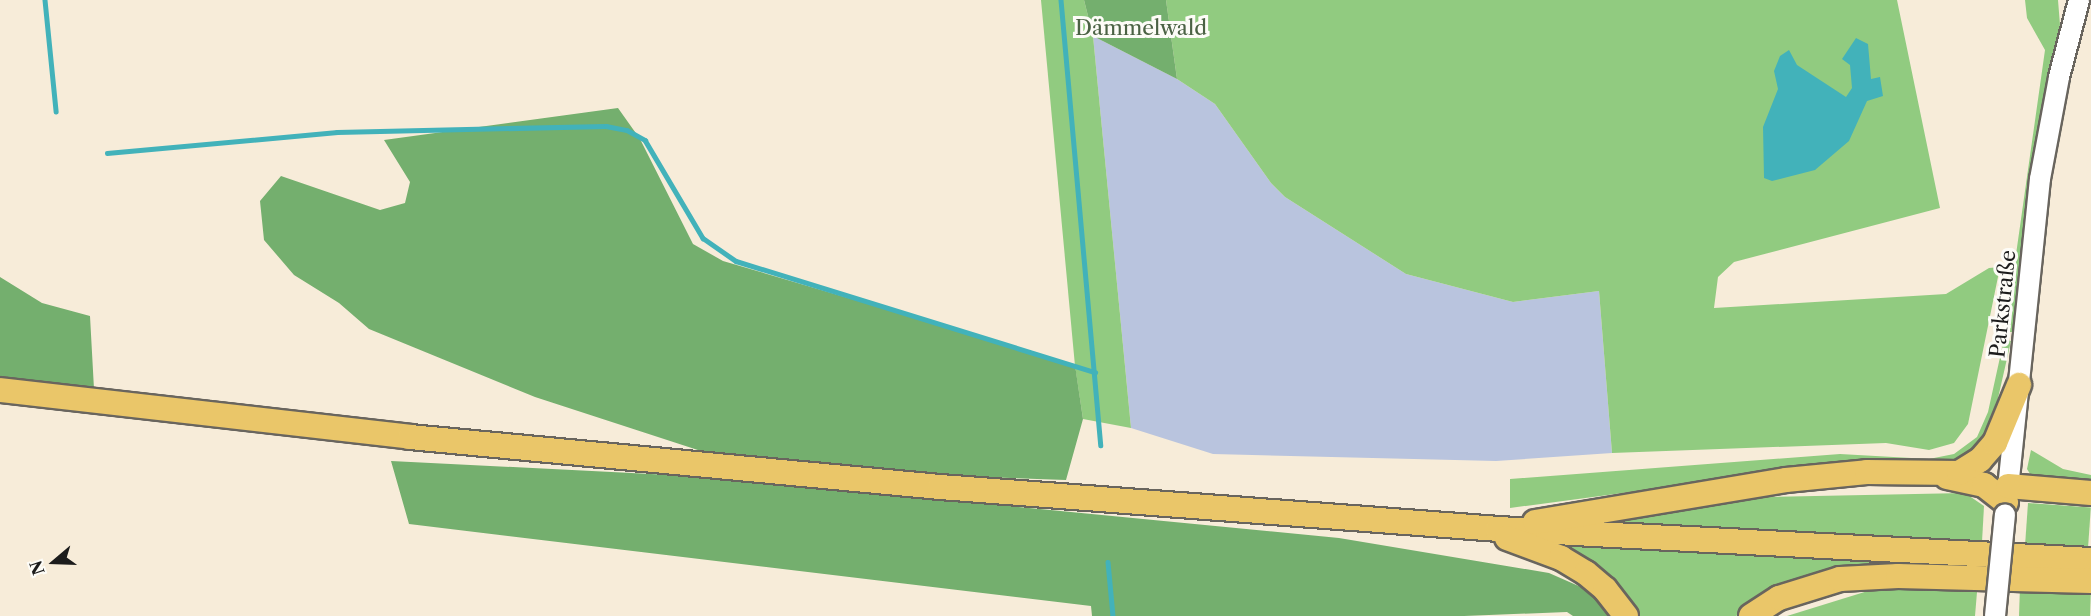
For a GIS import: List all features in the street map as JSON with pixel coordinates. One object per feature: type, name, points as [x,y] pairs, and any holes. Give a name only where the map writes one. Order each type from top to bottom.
[{"type":"main road","points":[[1489,529],[1786,480],[1867,472],[1932,475],[1959,473],[1980,460],[1995,443],[2019,385]]},
{"type":"main road","points":[[0,390],[695,465],[1489,529],[2091,560]]},
{"type":"main road","points":[[1932,475],[1984,485],[2007,501],[2091,493]]},
{"type":"main road","points":[[1489,529],[1543,550],[1586,573],[1605,589],[1626,616]]},
{"type":"main road","points":[[1751,616],[1779,598],[1839,579],[1898,576],[2091,581]]},
{"type":"street","name":"Parkstraße","points":[[1995,616],[2040,179],[2059,77],[2079,0]]},
{"type":"shaded area","points":[[1093,36],[1177,79],[1215,104],[1271,183],[1285,197],[1406,274],[1513,302],[1599,291],[1612,453],[1496,461],[1213,454],[1131,428]]},
{"type":"green space","points":[[1041,0],[1084,0],[1093,36],[1131,428],[1083,419],[1075,366]]},
{"type":"green space","name":"Dämmelwald","points":[[1084,0],[1166,0],[1177,79],[1093,36]]},
{"type":"green space","points":[[1166,0],[1897,0],[1940,208],[1734,262],[1718,277],[1714,308],[1946,294],[1989,268],[2000,267],[1968,424],[1954,443],[1929,450],[1886,443],[1612,453],[1599,291],[1513,302],[1406,274],[1285,197],[1271,183],[1215,104],[1177,79]]},
{"type":"green space","points":[[2025,0],[2058,0],[2060,25],[2033,180],[2012,332],[2005,332],[2045,50],[2027,18]]},
{"type":"green space","points":[[618,108],[640,139],[693,244],[723,261],[1075,365],[1083,419],[1066,480],[951,476],[704,452],[535,397],[369,329],[339,303],[294,275],[264,240],[260,201],[281,176],[380,210],[405,203],[410,182],[384,140]]},
{"type":"green space","points":[[0,277],[42,303],[90,316],[94,389],[0,376]]},
{"type":"green space","points":[[2004,339],[2011,341],[1991,429],[1977,452],[1955,466],[1779,472],[1510,508],[1510,479],[1840,454],[1929,459],[1954,454],[1977,437],[1988,412]]},
{"type":"green space","points":[[2031,450],[2063,469],[2091,475],[2091,485],[2032,477],[2027,469]]},
{"type":"green space","points":[[391,461],[710,477],[1339,538],[1549,573],[1590,591],[1608,616],[1573,616],[1567,612],[1464,616],[1092,616],[1091,606],[409,524]]},
{"type":"green space","points":[[1965,493],[1984,506],[1982,542],[1610,523],[1642,510],[1722,498]]},
{"type":"green space","points":[[2028,503],[2091,507],[2088,549],[2025,545]]},
{"type":"green space","points":[[1547,543],[1885,563],[1827,573],[1736,616],[1635,616]]},
{"type":"green space","points":[[1925,585],[1977,592],[1975,616],[1787,616],[1871,590]]},
{"type":"green space","points":[[2020,587],[2091,589],[2090,616],[2019,616]]},
{"type":"water","points":[[1856,38],[1868,44],[1871,79],[1880,77],[1883,96],[1867,101],[1849,141],[1815,170],[1772,181],[1764,178],[1763,127],[1778,89],[1774,71],[1780,56],[1789,50],[1797,65],[1846,97],[1852,88],[1850,65],[1842,59]]},
{"type":"waterway","points":[[45,0],[56,111]]},
{"type":"waterway","points":[[1061,0],[1101,445]]},
{"type":"waterway","points":[[107,153],[337,132],[606,126],[627,130],[645,140],[703,238],[736,261],[1095,372]]},
{"type":"waterway","points":[[1108,562],[1113,616]]}]
